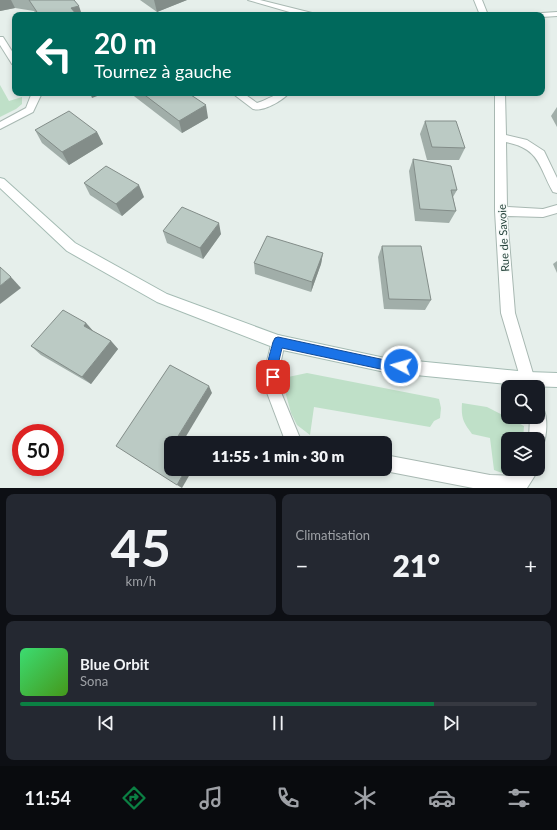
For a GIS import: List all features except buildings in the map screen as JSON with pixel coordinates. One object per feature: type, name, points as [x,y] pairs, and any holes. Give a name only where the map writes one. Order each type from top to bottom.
[{"type":"street","points":[[252,0],[298,12]]},
{"type":"street","points":[[478,0],[483,12]]},
{"type":"street","points":[[545,15],[557,14]]},
{"type":"street","points":[[0,39],[12,57]]},
{"type":"street","points":[[0,126],[30,110],[36,96]]},
{"type":"street","points":[[241,96],[256,107],[270,102],[279,96]]},
{"type":"street","name":"Rue de Savoie","points":[[500,96],[501,211],[508,313],[528,380]]},
{"type":"street","points":[[501,137],[522,142],[540,154],[557,189]]},
{"type":"street","points":[[0,182],[71,247],[162,298],[278,342],[385,365],[505,380]]},
{"type":"street","points":[[501,211],[543,213],[557,209]]},
{"type":"street","points":[[278,342],[273,365],[273,390],[291,436]]},
{"type":"street","points":[[545,381],[557,380]]},
{"type":"street","points":[[392,464],[490,484],[520,484],[526,476]]},
{"type":"green space","points":[[0,85],[9,101],[22,97],[22,104],[16,109],[0,117]]},
{"type":"green space","points":[[307,373],[439,399],[441,408],[440,418],[434,421],[430,427],[314,407],[310,435],[297,425],[291,413],[282,380],[288,377]]},
{"type":"green space","points":[[462,403],[487,407],[501,414],[501,424],[520,424],[524,426],[524,432],[501,432],[501,473],[494,470],[490,438],[472,434],[463,420]]},
{"type":"route","points":[[273,377],[273,365],[278,342],[385,365],[401,366]]}]
